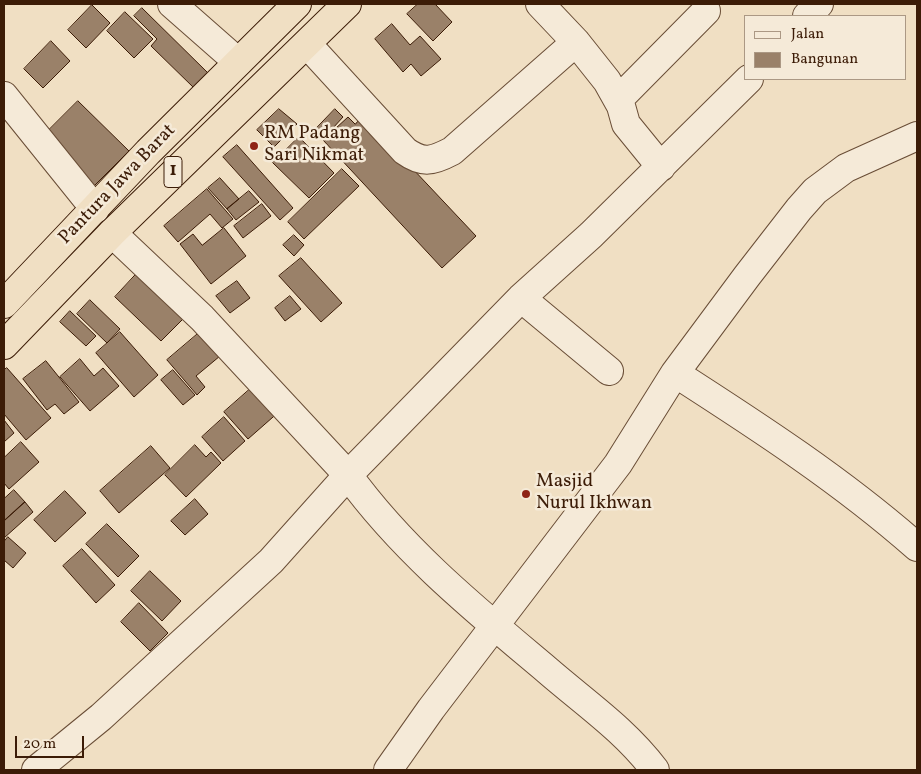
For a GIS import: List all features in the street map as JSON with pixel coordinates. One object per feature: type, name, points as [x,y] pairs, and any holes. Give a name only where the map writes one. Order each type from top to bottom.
[{"type":"highway","name":"Pantura Jawa Barat","points":[[4,304],[148,152],[297,4]]},
{"type":"highway","name":"1","points":[[4,345],[112,233],[347,4]]},
{"type":"street","points":[[172,4],[238,62]]},
{"type":"street","points":[[540,4],[576,42],[607,81],[618,100],[626,124],[661,167]]},
{"type":"street","points":[[808,15],[819,4]]},
{"type":"street","points":[[618,100],[706,11]]},
{"type":"street","points":[[307,44],[405,151],[413,157],[424,161],[438,158],[452,151],[576,42]]},
{"type":"street","points":[[36,770],[101,717],[271,561],[348,474],[521,298],[591,235],[748,80]]},
{"type":"street","points":[[4,96],[95,209]]},
{"type":"street","points":[[388,770],[431,709],[618,464],[675,373],[746,276],[799,209],[815,192],[846,168],[917,136]]},
{"type":"street","points":[[112,233],[202,318],[348,474],[364,496],[400,537],[452,589],[613,724],[639,748],[655,770]]},
{"type":"street","points":[[521,298],[608,371]]},
{"type":"street","points":[[675,373],[764,430],[843,486],[917,547]]},
{"type":"building","points":[[418,4],[435,4],[452,22],[433,41],[407,14]]},
{"type":"building","points":[[92,5],[110,23],[86,48],[68,30]]},
{"type":"building","points":[[142,8],[208,73],[194,88],[151,46],[157,39],[134,16]]},
{"type":"building","points":[[125,12],[153,39],[134,58],[107,31]]},
{"type":"building","points":[[392,24],[410,45],[420,36],[441,59],[421,76],[411,64],[403,72],[375,39]]},
{"type":"building","points":[[51,41],[70,61],[43,88],[24,69]]},
{"type":"building","points":[[78,101],[129,151],[94,186],[43,136]]},
{"type":"building","points":[[279,109],[297,124],[274,147],[257,130]]},
{"type":"building","points":[[335,109],[343,117],[322,140],[313,132]]},
{"type":"building","points":[[363,116],[476,236],[442,268],[323,140],[348,117],[355,124]]},
{"type":"building","points":[[299,137],[334,173],[309,198],[273,163]]},
{"type":"building","points":[[237,145],[293,208],[280,220],[223,157]]},
{"type":"building","points":[[342,169],[359,186],[304,239],[288,222]]},
{"type":"building","points":[[220,178],[239,199],[227,209],[208,188]]},
{"type":"building","points":[[207,189],[233,219],[222,228],[210,214],[178,242],[164,226]]},
{"type":"building","points":[[249,191],[259,202],[236,220],[227,209]]},
{"type":"building","points":[[262,204],[271,216],[243,238],[234,226]]},
{"type":"building","points":[[224,228],[246,256],[211,284],[180,244],[193,234],[202,245]]},
{"type":"building","points":[[294,235],[304,245],[294,256],[283,245]]},
{"type":"building","points":[[301,258],[342,303],[321,322],[279,276]]},
{"type":"building","points":[[141,269],[188,314],[161,341],[115,297]]},
{"type":"building","points":[[237,281],[250,298],[230,313],[216,296]]},
{"type":"building","points":[[290,296],[301,309],[285,321],[275,308]]},
{"type":"building","points":[[90,300],[120,329],[107,343],[77,314]]},
{"type":"building","points":[[70,311],[96,336],[86,346],[60,322]]},
{"type":"building","points":[[120,332],[158,375],[134,397],[96,353]]},
{"type":"building","points":[[200,332],[220,356],[196,376],[205,387],[197,395],[167,360]]},
{"type":"building","points":[[80,359],[94,376],[103,368],[119,386],[90,411],[60,377]]},
{"type":"building","points":[[46,361],[79,402],[64,414],[55,404],[47,410],[23,379]]},
{"type":"building","points":[[7,368],[51,418],[26,440],[4,414],[4,370]]},
{"type":"building","points":[[173,370],[195,395],[183,405],[161,380]]},
{"type":"building","points":[[257,383],[281,410],[248,439],[224,412]]},
{"type":"building","points":[[224,417],[245,441],[223,461],[202,437]]},
{"type":"building","points":[[4,420],[14,433],[4,442]]},
{"type":"building","points":[[21,442],[39,462],[9,489],[4,483],[4,458]]},
{"type":"building","points":[[195,445],[206,457],[211,452],[221,463],[186,497],[165,475]]},
{"type":"building","points":[[151,446],[170,468],[119,513],[100,491]]},
{"type":"building","points":[[14,490],[25,502],[4,521],[4,499]]},
{"type":"building","points":[[65,491],[86,513],[55,542],[34,520]]},
{"type":"building","points":[[195,499],[208,514],[185,535],[171,521]]},
{"type":"building","points":[[25,502],[33,512],[4,538],[4,521]]},
{"type":"building","points":[[107,524],[139,556],[118,577],[86,544]]},
{"type":"building","points":[[8,537],[26,553],[13,568],[4,560],[4,542]]},
{"type":"building","points":[[82,549],[115,585],[96,603],[63,566]]},
{"type":"building","points":[[150,571],[181,601],[162,621],[131,591]]},
{"type":"building","points":[[139,603],[168,633],[150,651],[121,622]]},
{"type":"place","name":"RM Padang Sari Nikmat","points":[[254,146]]},
{"type":"place","name":"Masjid Nurul Ikhwan","points":[[526,494]]}]
